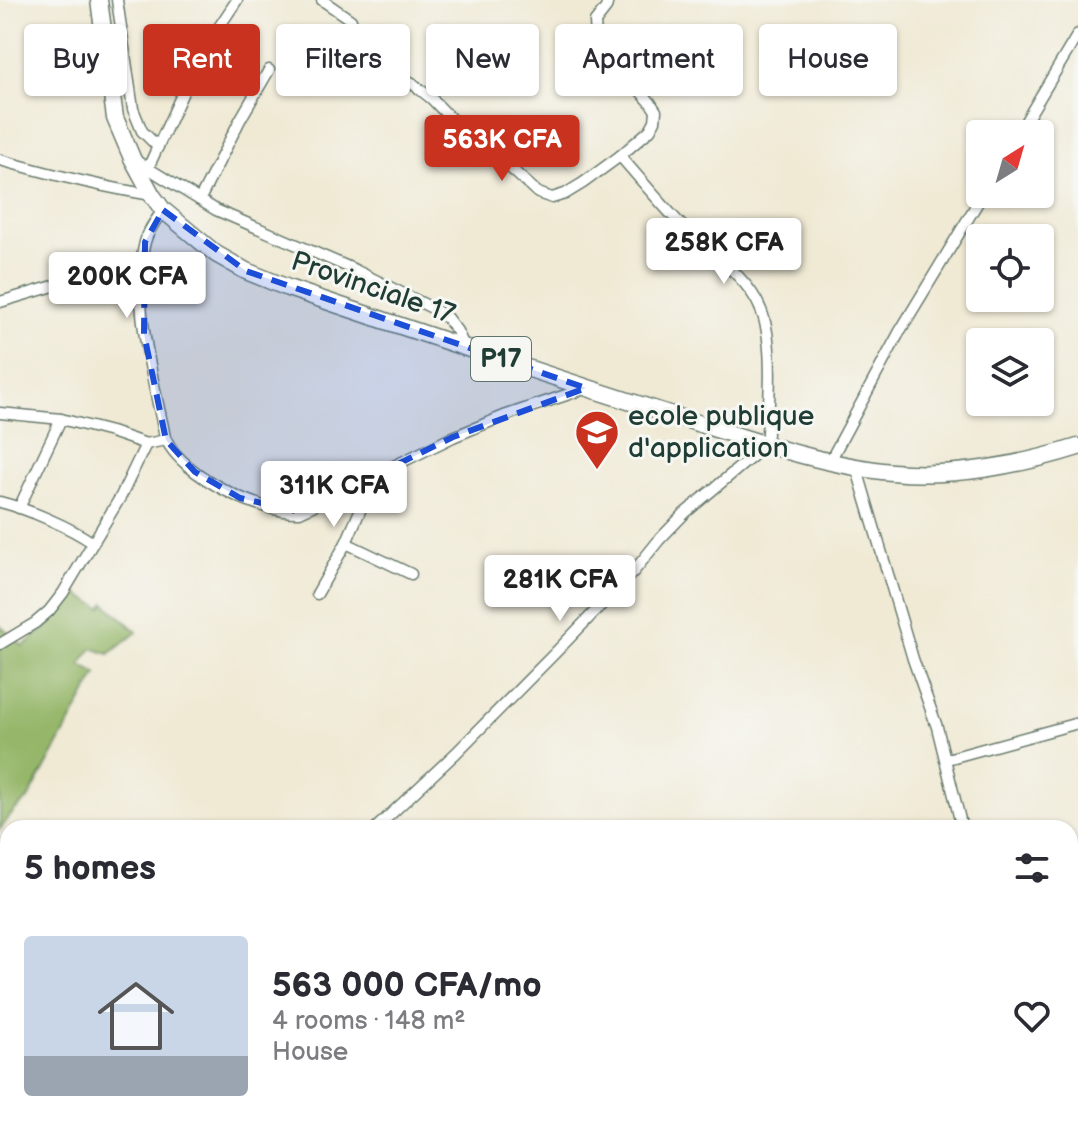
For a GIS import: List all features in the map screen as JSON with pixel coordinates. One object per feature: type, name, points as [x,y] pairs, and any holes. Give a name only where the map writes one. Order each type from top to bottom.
[{"type":"main road","name":"Provinciale 17","points":[[99,0],[115,118],[152,195],[163,210],[216,254],[246,271],[288,288],[586,388],[766,445],[830,461],[893,472],[946,473],[1029,460],[1078,447]]},
{"type":"street","points":[[117,0],[133,109],[142,131],[158,147]]},
{"type":"street","points":[[148,168],[200,57],[237,0]]},
{"type":"street","points":[[322,0],[351,20]]},
{"type":"street","points":[[410,82],[538,193],[552,198],[565,194],[620,156],[650,130],[655,121],[656,111],[650,102],[596,38],[595,22],[608,0]]},
{"type":"street","points":[[1026,120],[1078,34]]},
{"type":"street","points":[[200,199],[269,70]]},
{"type":"street","points":[[385,820],[575,633],[685,513],[766,445],[768,338],[762,311],[754,294],[736,273],[689,232],[620,156]]},
{"type":"street","points":[[132,158],[216,210],[353,269],[432,308],[447,318],[464,346]]},
{"type":"street","points":[[0,160],[74,180],[152,195]]},
{"type":"street","points":[[830,461],[900,331],[975,208]]},
{"type":"street","points":[[163,210],[145,242],[141,279],[144,334],[166,440],[195,472],[240,498],[286,513],[300,512],[453,437],[586,388]]},
{"type":"street","points":[[0,302],[57,285],[142,293]]},
{"type":"street","points":[[0,413],[61,419],[146,444],[166,440]]},
{"type":"street","points":[[19,508],[61,419]]},
{"type":"street","points":[[0,644],[35,623],[63,593],[121,496],[146,444]]},
{"type":"street","points":[[856,466],[909,645],[947,759],[960,820]]},
{"type":"street","points":[[317,594],[346,543],[375,476]]},
{"type":"street","points":[[0,502],[93,543]]},
{"type":"street","points":[[346,543],[411,574]]},
{"type":"street","points":[[947,759],[1078,723]]},
{"type":"highlighted area","points":[[163,210],[246,271],[586,388],[453,437],[300,512],[240,498],[195,472],[166,440],[144,334],[145,242]]},
{"type":"green space","points":[[75,593],[102,608],[105,603],[137,632],[109,654],[92,648],[81,665],[97,674],[28,799],[7,820],[0,820],[0,626],[23,646],[48,626]]},
{"type":"place","name":"ecole publique d'application","points":[[597,471]]}]
